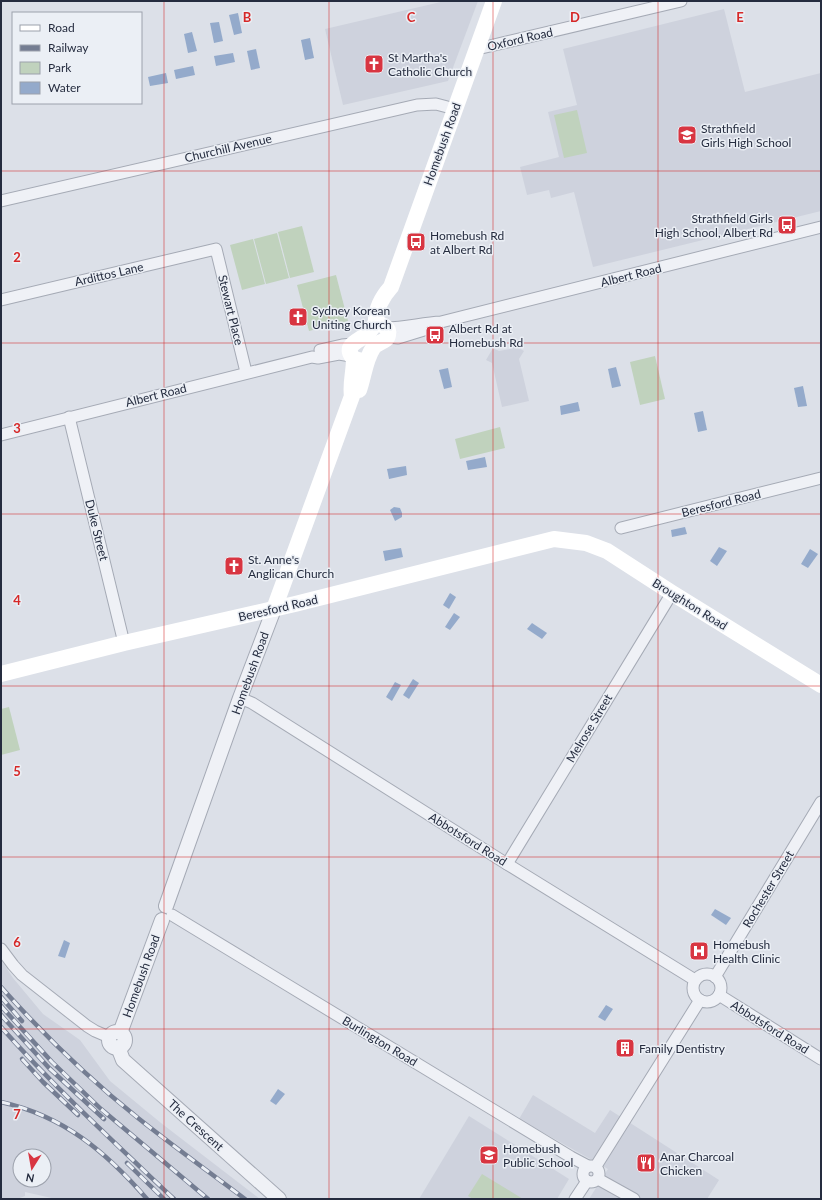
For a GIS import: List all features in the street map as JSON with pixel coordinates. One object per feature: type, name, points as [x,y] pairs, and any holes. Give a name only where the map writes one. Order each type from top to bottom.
[{"type":"main road","name":"Homebush Road","points":[[383,328],[376,318],[380,304],[391,287],[494,1]]},
{"type":"main road","points":[[356,354],[373,325],[383,328]]},
{"type":"main road","name":"Homebush Road","points":[[274,609],[352,396],[358,392],[364,375],[356,354]]},
{"type":"main road","name":"Beresford Road","points":[[1,674],[124,643],[274,609],[554,539]]},
{"type":"main road","name":"Broughton Road","points":[[554,539],[586,543],[607,551],[821,685]]},
{"type":"street","name":"Oxford Road","points":[[477,49],[680,1]]},
{"type":"street","name":"Churchill Avenue","points":[[1,201],[417,105],[436,104],[455,109]]},
{"type":"street","name":"Albert Road","points":[[383,328],[398,338],[430,329],[441,322],[821,227]]},
{"type":"street","name":"Ardittos Lane","points":[[1,300],[216,248]]},
{"type":"street","name":"Stewart Place","points":[[216,248],[246,372]]},
{"type":"street","name":"Albert Road","points":[[1,435],[246,372],[312,357],[316,351],[342,344],[356,354]]},
{"type":"street","name":"Duke Street","points":[[69,417],[124,643]]},
{"type":"street","name":"Beresford Road","points":[[621,528],[821,478]]},
{"type":"street","name":"Melrose Street","points":[[507,864],[672,593]]},
{"type":"street","name":"Homebush Road","points":[[116,1039],[166,914],[240,698],[274,609]]},
{"type":"street","name":"Abbotsford Road","points":[[240,698],[252,703],[507,864],[695,980]]},
{"type":"street","name":"Rochester Street","points":[[715,977],[821,802]]},
{"type":"street","name":"Burlington Road","points":[[166,914],[571,1158],[592,1166]]},
{"type":"street","points":[[1,949],[22,975],[87,1026],[95,1031],[116,1039]]},
{"type":"street","points":[[702,975],[711,975],[715,977],[720,983],[721,991],[719,995],[713,1001],[708,1002],[700,1000],[693,989],[695,980],[702,975]]},
{"type":"street","name":"Abbotsford Road","points":[[719,995],[821,1059]]},
{"type":"street","points":[[587,1181],[583,1174],[584,1169],[592,1166],[700,1000]]},
{"type":"street","name":"The Crescent","points":[[116,1039],[123,1060],[279,1199]]},
{"type":"street","points":[[587,1181],[594,1182],[598,1179],[600,1171],[592,1166]]},
{"type":"street","points":[[598,1179],[634,1199]]},
{"type":"street","points":[[574,1199],[587,1181]]},
{"type":"shaded area","points":[[445,1],[478,1],[448,81],[343,105],[325,29]]},
{"type":"shaded area","name":"Strathfield Girls High School","points":[[724,9],[745,92],[821,73],[821,211],[593,267],[574,192],[551,198],[549,190],[527,195],[520,167],[559,157],[548,112],[577,105],[563,49]]},
{"type":"shaded area","points":[[513,345],[524,351],[519,359],[529,401],[502,407],[492,363],[486,360],[493,348],[499,351],[510,349]]},
{"type":"shaded area","points":[[1,960],[13,978],[43,1014],[80,1040],[110,1081],[161,1123],[260,1199],[56,1199],[25,1192],[25,1196],[17,1199],[1,1199]]},
{"type":"shaded area","points":[[533,1095],[595,1133],[610,1110],[719,1180],[707,1199],[589,1199],[608,1169],[519,1119]]},
{"type":"shaded area","name":"Homebush Public School","points":[[469,1116],[569,1179],[557,1199],[419,1199]]},
{"type":"green space","points":[[577,110],[587,153],[564,158],[554,115]]},
{"type":"green space","points":[[302,226],[314,272],[290,278],[278,232]]},
{"type":"green space","points":[[277,233],[289,278],[266,284],[254,239]]},
{"type":"green space","points":[[253,239],[265,284],[242,290],[230,245]]},
{"type":"green space","points":[[336,275],[348,321],[309,331],[297,285]]},
{"type":"green space","points":[[655,356],[665,399],[640,405],[630,362]]},
{"type":"green space","points":[[500,427],[505,448],[460,459],[455,439]]},
{"type":"green space","points":[[9,707],[20,750],[1,755],[1,709]]},
{"type":"green space","points":[[482,1174],[523,1199],[473,1199],[468,1196]]},
{"type":"water","points":[[238,13],[242,33],[234,35],[229,15]]},
{"type":"water","points":[[219,22],[223,41],[214,43],[210,23]]},
{"type":"water","points":[[192,32],[197,51],[188,53],[184,34]]},
{"type":"water","points":[[310,38],[314,58],[305,60],[301,40]]},
{"type":"water","points":[[256,49],[260,68],[251,70],[247,51]]},
{"type":"water","points":[[233,53],[235,62],[216,66],[214,56]]},
{"type":"water","points":[[193,66],[195,75],[176,79],[174,70]]},
{"type":"water","points":[[166,73],[168,83],[150,86],[148,77]]},
{"type":"water","points":[[616,367],[621,386],[612,388],[608,369]]},
{"type":"water","points":[[448,368],[452,387],[444,389],[439,370]]},
{"type":"water","points":[[803,386],[807,406],[798,407],[794,388]]},
{"type":"water","points":[[578,402],[580,411],[561,415],[560,406]]},
{"type":"water","points":[[703,411],[707,430],[698,432],[694,413]]},
{"type":"water","points":[[485,457],[487,467],[468,470],[466,461]]},
{"type":"water","points":[[406,466],[407,475],[389,479],[387,469]]},
{"type":"water","points":[[394,507],[400,508],[402,513],[402,517],[395,521],[390,510]]},
{"type":"water","points":[[685,527],[687,534],[672,537],[671,530]]},
{"type":"water","points":[[719,547],[727,551],[717,566],[710,561]]},
{"type":"water","points":[[401,548],[403,557],[385,561],[383,551]]},
{"type":"water","points":[[810,549],[818,554],[808,568],[801,564]]},
{"type":"water","points":[[450,593],[456,597],[449,609],[443,605]]},
{"type":"water","points":[[454,613],[460,617],[450,630],[445,627]]},
{"type":"water","points":[[532,623],[547,633],[542,639],[527,629]]},
{"type":"water","points":[[413,679],[419,683],[409,699],[403,695]]},
{"type":"water","points":[[395,682],[401,685],[392,701],[386,697]]},
{"type":"water","points":[[715,909],[731,918],[726,925],[711,915]]},
{"type":"water","points":[[64,940],[70,943],[65,958],[58,956]]},
{"type":"water","points":[[606,1005],[613,1009],[605,1021],[598,1017]]},
{"type":"water","points":[[278,1089],[285,1094],[276,1105],[270,1101]]},
{"type":"railway","points":[[1,987],[33,1022],[102,1088],[178,1149],[245,1199]]},
{"type":"railway","points":[[1,997],[22,1021]]},
{"type":"railway","points":[[1,1006],[52,1062],[101,1109],[208,1199]]},
{"type":"railway","points":[[1,1015],[49,1068],[104,1119]]},
{"type":"railway","points":[[1,1027],[64,1093],[174,1199]]},
{"type":"railway","points":[[22,1059],[43,1082],[78,1115]]},
{"type":"railway","points":[[1,1102],[24,1108],[45,1116],[64,1126],[99,1151],[116,1166],[147,1199]]},
{"type":"railway","points":[[127,1163],[164,1199]]},
{"type":"place","name":"St Martha's Catholic Church","points":[[374,64]]},
{"type":"place","name":"Strathfield Girls High School","points":[[687,135]]},
{"type":"place","name":"Strathfield Girls High School, Albert Rd","points":[[787,225]]},
{"type":"place","name":"Homebush Rd at Albert Rd","points":[[416,242]]},
{"type":"place","name":"Sydney Korean Uniting Church","points":[[298,317]]},
{"type":"place","name":"Albert Rd at Homebush Rd","points":[[435,335]]},
{"type":"place","name":"St. Anne's Anglican Church","points":[[234,566]]},
{"type":"place","name":"Homebush Health Clinic","points":[[699,951]]},
{"type":"place","name":"Family Dentistry","points":[[625,1048]]},
{"type":"place","name":"Homebush Public School","points":[[489,1155]]},
{"type":"place","name":"Anar Charcoal Chicken","points":[[646,1163]]}]
